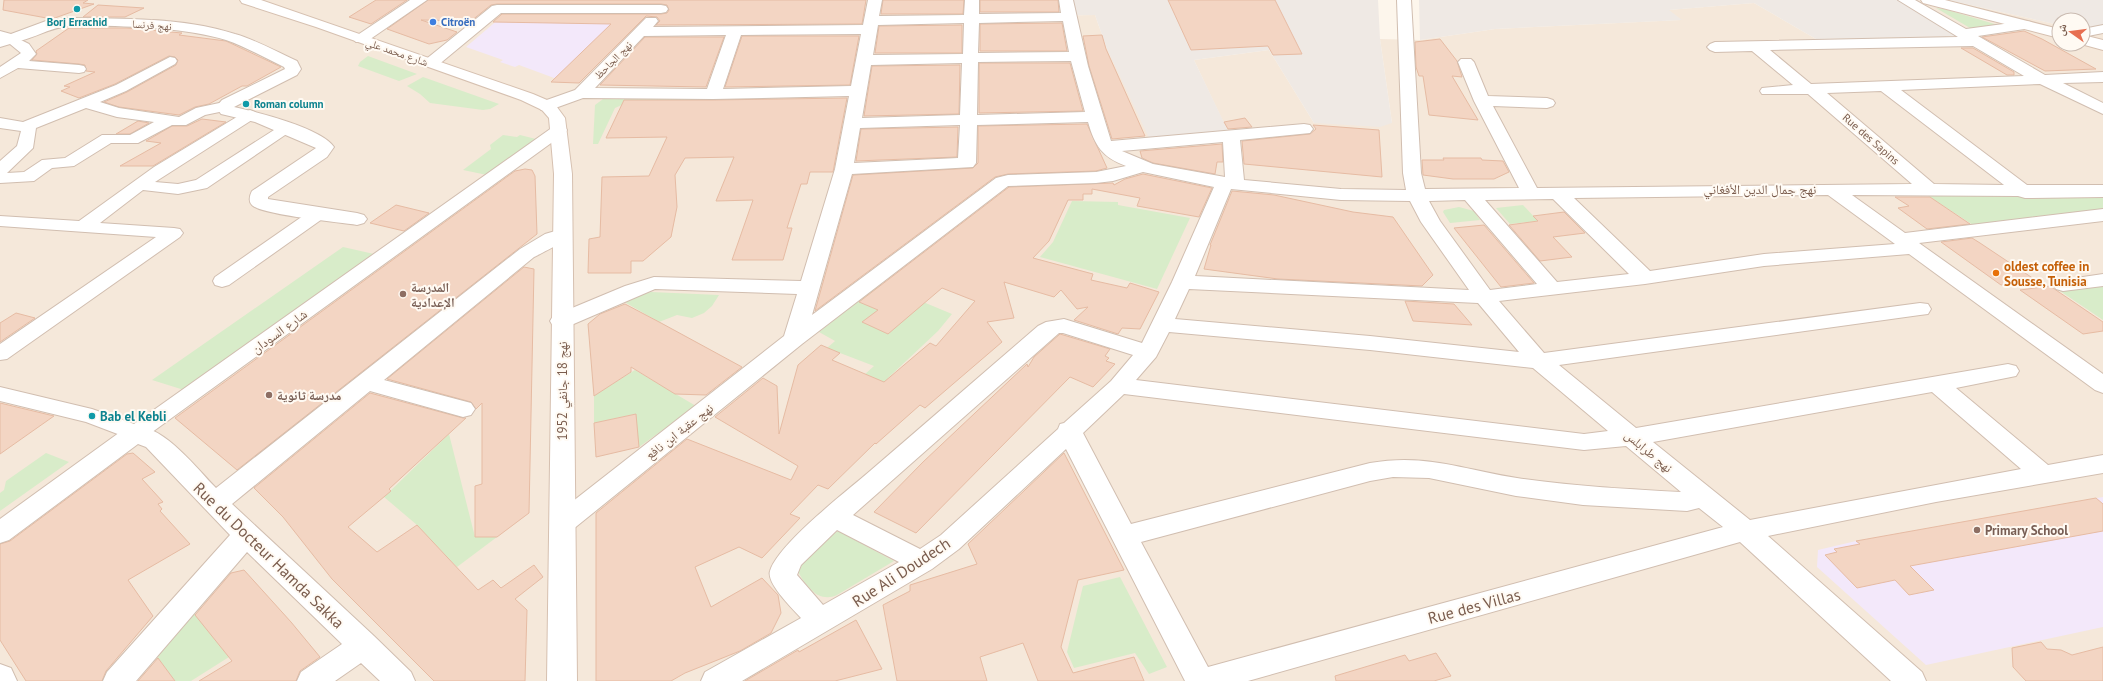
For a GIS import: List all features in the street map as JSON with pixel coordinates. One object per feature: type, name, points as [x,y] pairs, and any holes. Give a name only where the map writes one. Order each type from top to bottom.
[{"type":"street","name":"شارع محمد علي","points":[[247,0],[431,63],[547,106]]},
{"type":"street","points":[[361,39],[420,0]]},
{"type":"street","points":[[794,340],[844,168],[875,0]]},
{"type":"street","points":[[844,168],[967,163],[972,0]]},
{"type":"street","points":[[1066,0],[1076,56],[1095,117],[1106,146],[1304,129]]},
{"type":"street","name":"نهج طرابلس","points":[[1404,0],[1412,173],[1417,196],[1431,222],[1484,296],[1539,361],[1632,436],[1745,531],[1911,681]]},
{"type":"street","points":[[1905,0],[2042,79],[2103,109]]},
{"type":"street","points":[[1928,0],[2051,32]]},
{"type":"street","points":[[431,63],[497,9],[665,4]]},
{"type":"street","name":"نهج الجاحظ","points":[[547,106],[581,92],[640,32],[665,4]]},
{"type":"street","points":[[640,32],[735,32],[972,19],[1069,17]]},
{"type":"street","name":"نهج فرنسا","points":[[4,39],[51,24],[69,22],[165,26],[216,33],[231,37],[291,64],[293,69],[291,72],[228,103],[224,107]]},
{"type":"street","points":[[1715,47],[1970,38],[2026,25]]},
{"type":"street","points":[[2091,31],[2103,29]]},
{"type":"street","points":[[713,94],[735,32]]},
{"type":"street","points":[[0,74],[17,64],[29,54],[24,47],[4,39]]},
{"type":"street","points":[[2091,42],[2103,45]]},
{"type":"street","name":"Rue des Sapins","points":[[1756,46],[1810,89],[1930,190]]},
{"type":"street","points":[[864,60],[1076,56]]},
{"type":"street","points":[[24,127],[87,103],[121,88],[170,61]]},
{"type":"street","points":[[1466,62],[1482,101],[1532,193]]},
{"type":"street","points":[[17,64],[79,69]]},
{"type":"street","points":[[1768,91],[2103,77]]},
{"type":"street","points":[[1884,86],[2025,192]]},
{"type":"street","points":[[581,92],[713,94],[858,90]]},
{"type":"street","points":[[1482,101],[1547,103]]},
{"type":"street","points":[[87,103],[117,112],[181,122],[201,111],[224,107],[227,110],[261,118],[324,144],[325,146],[321,153],[264,192],[258,199],[262,204],[267,206],[357,219]]},
{"type":"street","name":"نهج 18 جانفي 1952","points":[[547,106],[554,112],[559,130],[563,174],[561,321],[563,523],[562,681]]},
{"type":"street","points":[[85,225],[139,185],[250,115]]},
{"type":"street","points":[[852,123],[1095,117]]},
{"type":"street","points":[[0,178],[28,177],[48,163],[68,163],[108,138],[132,140],[170,121]]},
{"type":"street","points":[[0,123],[24,127],[29,130],[25,148],[0,170]]},
{"type":"street","name":"شارع السودان","points":[[0,533],[136,433],[559,130]]},
{"type":"street","points":[[139,185],[178,189],[201,184],[280,133]]},
{"type":"street","points":[[1229,185],[1231,136]]},
{"type":"street","name":"نهج جمال الدين الأفغاني","points":[[1106,146],[1124,159],[1142,166],[1229,185],[1325,194],[1417,196],[1557,192],[1832,189],[2025,192],[2103,191]]},
{"type":"street","name":"نهج عقبة ابن نافع","points":[[563,523],[794,340],[1002,182],[1008,180],[1100,177],[1131,172],[1142,166]]},
{"type":"street","name":"Rue Ali Doudech","points":[[716,681],[821,622],[922,562],[950,542],[1069,430],[1119,386],[1148,352],[1163,325],[1229,185]]},
{"type":"street","points":[[1832,189],[2103,366]]},
{"type":"street","points":[[1858,189],[1913,241],[2103,384]]},
{"type":"street","points":[[1557,192],[1645,278]]},
{"type":"street","points":[[1471,195],[1553,290]]},
{"type":"street","points":[[222,281],[319,213]]},
{"type":"street","points":[[1182,282],[1484,296],[1553,290],[1645,278],[1764,260],[2103,215]]},
{"type":"street","points":[[0,221],[181,230],[5,345]]},
{"type":"street","points":[[214,504],[527,253],[552,238],[562,235]]},
{"type":"street","points":[[2064,285],[2103,280]]},
{"type":"street","points":[[561,321],[632,290],[654,284],[810,288]]},
{"type":"street","points":[[1163,325],[1370,343],[1539,361],[1920,309]]},
{"type":"street","points":[[821,622],[784,579],[783,572],[791,558],[834,517],[1049,328],[1059,326],[1069,327],[1148,352]]},
{"type":"street","points":[[1119,386],[1584,442],[1632,436],[2008,371]]},
{"type":"street","points":[[365,382],[463,409]]},
{"type":"street","points":[[1936,383],[2043,474]]},
{"type":"street","points":[[0,394],[92,416],[136,433]]},
{"type":"street","points":[[1069,430],[1200,681]]},
{"type":"street","name":"Rue du Docteur Hamda Sakka","points":[[136,433],[155,441],[214,504],[364,645],[400,681]]},
{"type":"street","name":"Rue des Villas","points":[[1203,681],[1745,531],[2043,474],[2103,464]]},
{"type":"street","points":[[1124,536],[1370,472],[1393,468],[1429,469],[1516,487],[1583,496],[1687,502],[1703,497]]},
{"type":"street","points":[[834,517],[922,562]]},
{"type":"street","points":[[118,681],[246,535]]},
{"type":"street","points":[[312,681],[364,645]]},
{"type":"street","points":[[0,677],[2,681]]},
{"type":"shaded area","points":[[0,0],[976,0],[976,17],[1095,15],[1107,49],[1228,132],[1194,60],[1269,50],[1314,123],[1392,123],[1380,39],[1420,40],[1495,29],[1681,20],[1668,10],[1754,3],[1816,39],[1955,35],[1897,0],[1948,0],[2051,23],[2051,52],[2091,52],[2091,28],[2103,26],[2103,681],[0,681]]},
{"type":"shaded area","points":[[976,0],[1378,0],[1380,39],[1392,123],[1380,127],[1314,123],[1269,50],[1194,60],[1229,133],[1149,138],[1107,49],[1095,15],[975,17]]},
{"type":"shaded area","points":[[1419,0],[1897,0],[1956,36],[1816,39],[1754,3],[1669,10],[1682,20],[1495,29],[1420,40]]},
{"type":"shaded area","points":[[1948,0],[2103,0],[2103,26],[2091,28],[2091,12],[2051,12],[2051,23]]},
{"type":"shaded area","points":[[507,12],[640,14],[637,20],[565,82],[519,65],[515,67],[500,62],[503,60],[466,47]]},
{"type":"shaded area","points":[[2103,497],[2103,627],[1926,665],[1817,567],[1818,550],[1856,541]]},
{"type":"green space","points":[[1936,8],[1998,25],[1975,29],[1970,28]]},
{"type":"green space","points":[[368,56],[417,74],[399,81],[358,66],[360,62]]},
{"type":"green space","points":[[423,77],[499,104],[490,109],[483,110],[430,103],[420,94],[407,86]]},
{"type":"green space","points":[[607,96],[696,98],[693,104],[624,104],[615,108],[598,144],[593,144],[595,105]]},
{"type":"green space","points":[[503,135],[517,137],[520,135],[536,139],[487,175],[463,170],[491,149],[490,145]]},
{"type":"green space","points":[[1927,195],[2103,197],[2103,212],[1976,227]]},
{"type":"green space","points":[[1072,201],[1118,202],[1118,205],[1190,218],[1157,289],[1040,257],[1053,242]]},
{"type":"green space","points":[[1523,205],[1538,221],[1510,224],[1496,208]]},
{"type":"green space","points":[[1459,207],[1474,211],[1480,220],[1450,223],[1443,212],[1444,210]]},
{"type":"green space","points":[[343,247],[374,254],[184,390],[152,380]]},
{"type":"green space","points":[[880,284],[952,314],[938,331],[888,378],[885,388],[823,412],[874,366],[827,348],[835,341],[819,332]]},
{"type":"green space","points":[[2103,286],[2103,320],[2060,291]]},
{"type":"green space","points":[[651,292],[719,295],[712,306],[704,313],[692,318],[677,315],[659,322],[621,300]]},
{"type":"green space","points":[[635,370],[696,406],[639,447],[635,414],[594,423],[594,390],[603,390]]},
{"type":"green space","points":[[449,434],[475,537],[497,537],[457,567],[417,525],[384,497]]},
{"type":"green space","points":[[46,453],[69,462],[0,511],[0,493],[4,490],[6,481]]},
{"type":"green space","points":[[838,531],[894,561],[837,595],[823,597],[815,593],[808,586],[799,573],[798,566],[810,551]]},
{"type":"green space","points":[[1120,577],[1167,667],[1149,674],[1135,653],[1074,668],[1067,652],[1083,586]]},
{"type":"green space","points":[[193,611],[229,657],[191,681],[175,681],[154,653]]},
{"type":"building","points":[[4,0],[88,0],[83,3],[94,4],[52,19],[3,10]]},
{"type":"building","points":[[376,0],[407,0],[371,24],[349,17]]},
{"type":"building","points":[[428,0],[866,0],[862,24],[656,25],[660,21],[657,17],[646,16],[579,83],[551,82],[611,24],[493,22],[502,14],[661,14],[667,13],[669,10],[667,5],[497,4],[491,5],[471,21],[421,20],[457,32],[447,40],[429,44],[387,29]]},
{"type":"building","points":[[883,0],[964,0],[963,14],[881,14]]},
{"type":"building","points":[[980,0],[1058,0],[1059,12],[980,12]]},
{"type":"building","points":[[1168,0],[1275,0],[1302,54],[1273,55],[1268,46],[1191,50]]},
{"type":"building","points":[[98,5],[144,8],[125,17],[83,17]]},
{"type":"building","points":[[1062,23],[1067,51],[980,51],[980,24]]},
{"type":"building","points":[[962,25],[962,53],[875,53],[879,26]]},
{"type":"building","points":[[69,28],[127,28],[182,33],[179,35],[226,41],[281,67],[247,86],[242,86],[209,104],[195,107],[179,115],[119,107],[104,102],[127,92],[176,65],[178,60],[175,57],[169,56],[115,84],[79,98],[61,91],[70,87],[64,86],[95,72],[86,71],[85,65],[32,60],[37,54],[36,51]]},
{"type":"building","points":[[2024,31],[2051,44],[2051,52],[2065,52],[2096,69],[2045,71],[1982,37]]},
{"type":"building","points":[[1102,35],[1106,49],[1145,136],[1112,139],[1089,66],[1083,36]]},
{"type":"building","points":[[742,36],[859,36],[850,85],[725,87]]},
{"type":"building","points":[[645,37],[724,37],[706,87],[600,85]]},
{"type":"building","points":[[1440,39],[1457,61],[1462,77],[1452,76],[1478,120],[1429,115],[1423,76],[1419,76],[1416,67],[1415,42]]},
{"type":"building","points":[[1961,48],[1973,48],[2014,72],[2014,75],[2007,75]]},
{"type":"building","points":[[979,63],[1070,63],[1083,111],[979,113]]},
{"type":"building","points":[[960,65],[959,114],[864,116],[872,66]]},
{"type":"building","points":[[847,98],[833,172],[810,172],[807,184],[801,184],[787,228],[792,228],[783,260],[732,260],[753,200],[716,201],[734,157],[685,158],[675,175],[677,207],[671,237],[643,261],[631,261],[631,273],[588,273],[589,239],[600,237],[602,177],[649,176],[667,137],[606,138],[624,100]]},
{"type":"building","points":[[1245,118],[1252,127],[1228,129],[1224,122]]},
{"type":"building","points":[[202,119],[226,122],[153,166],[120,166],[161,143],[146,141],[172,126],[187,126]]},
{"type":"building","points":[[138,121],[149,123],[130,134],[116,134]]},
{"type":"building","points":[[1087,124],[1107,168],[1096,171],[1008,174],[995,177],[815,311],[853,175],[973,168],[978,163],[978,126]]},
{"type":"building","points":[[1313,125],[1379,130],[1382,177],[1244,164],[1242,141],[1310,134],[1316,129]]},
{"type":"building","points":[[958,127],[957,157],[856,161],[861,129]]},
{"type":"building","points":[[1222,144],[1223,162],[1217,162],[1215,174],[1153,163],[1142,158],[1140,151]]},
{"type":"building","points":[[1443,158],[1481,158],[1482,160],[1503,161],[1509,172],[1494,179],[1453,179],[1423,175],[1422,160],[1444,160]]},
{"type":"building","name":"المدرسة الإعدادية","points":[[525,169],[532,170],[535,176],[537,234],[237,470],[175,418],[515,171]]},
{"type":"building","points":[[1143,174],[1212,188],[1199,217],[1137,206],[1140,198],[1092,189],[1092,194],[1083,194],[1083,200],[1068,200],[1049,241],[1033,258],[1093,274],[1091,280],[1127,288],[1130,283],[1159,292],[1140,329],[1122,328],[1118,334],[1074,320],[1088,307],[1077,309],[1061,290],[1054,297],[1004,282],[1014,318],[987,322],[1002,342],[925,408],[920,405],[876,444],[875,443],[828,489],[818,485],[790,514],[800,518],[762,558],[739,547],[695,567],[711,607],[762,578],[778,595],[781,613],[771,633],[740,651],[685,673],[671,681],[596,681],[596,513],[687,439],[791,480],[798,466],[715,417],[763,378],[777,386],[779,434],[798,365],[821,345],[840,353],[832,360],[884,382],[930,343],[936,346],[975,301],[942,288],[888,334],[862,322],[878,310],[859,302],[1009,187],[1113,183],[1114,185],[1125,179]]},
{"type":"building","points":[[1232,191],[1274,195],[1353,212],[1393,217],[1433,275],[1422,286],[1278,279],[1204,269],[1210,245]]},
{"type":"building","points":[[1895,197],[1930,197],[1970,224],[1927,229],[1898,208],[1909,206]]},
{"type":"building","points":[[396,205],[429,213],[404,231],[370,223]]},
{"type":"building","points":[[1564,212],[1585,233],[1553,237],[1572,257],[1540,261],[1509,225],[1538,221],[1533,216]]},
{"type":"building","points":[[1484,225],[1534,283],[1501,287],[1454,228]]},
{"type":"building","points":[[1972,238],[2034,279],[2001,285],[1941,242]]},
{"type":"building","points":[[524,267],[534,269],[529,513],[497,537],[475,537],[475,486],[482,484],[482,403],[476,409],[471,402],[387,379]]},
{"type":"building","points":[[2050,286],[2103,322],[2103,331],[2083,334],[2020,290]]},
{"type":"building","points":[[1405,301],[1454,304],[1472,325],[1413,321]]},
{"type":"building","points":[[625,304],[742,367],[706,395],[675,394],[631,367],[631,372],[594,396],[588,324],[600,314]]},
{"type":"building","points":[[16,313],[35,318],[0,342],[0,323]]},
{"type":"building","points":[[1060,334],[1110,349],[1105,356],[1109,358],[1106,361],[1115,364],[1093,387],[1070,377],[916,533],[874,512],[923,462],[1027,364],[1028,367],[1034,357]]},
{"type":"building","points":[[370,393],[466,418],[389,489],[391,491],[348,527],[377,552],[417,525],[478,590],[493,580],[501,588],[534,565],[543,577],[515,599],[527,610],[525,681],[434,681],[332,579],[283,517],[254,488]]},
{"type":"building","points":[[0,403],[54,416],[0,454]]},
{"type":"building","points":[[636,414],[639,447],[596,457],[594,423]]},
{"type":"building","points":[[133,453],[155,472],[142,479],[163,502],[158,504],[162,509],[160,511],[190,544],[128,580],[153,616],[106,671],[102,681],[26,681],[0,640],[0,544],[10,541],[127,454]]},
{"type":"building","points":[[1064,453],[1124,570],[1078,580],[1061,647],[1073,673],[1134,657],[1144,681],[1038,681],[1023,643],[980,657],[987,681],[897,681],[883,605],[910,591],[910,585],[977,564],[968,544]]},
{"type":"building","points":[[2096,498],[2103,504],[2103,531],[1910,566],[1934,590],[1909,595],[1895,580],[1857,588],[1825,555],[1837,552],[1834,549],[1860,544],[1856,541]]},
{"type":"building","points":[[244,570],[320,657],[300,671],[296,681],[199,681],[232,661],[195,615],[231,573]]},
{"type":"building","points":[[856,620],[882,669],[835,681],[745,681],[798,650],[799,652]]},
{"type":"building","points":[[2041,642],[2047,649],[2061,650],[2072,655],[2103,647],[2103,681],[2026,681],[2013,667],[2012,648]]},
{"type":"building","points":[[1436,653],[1451,676],[1434,681],[1336,681],[1335,676],[1405,655],[1409,661]]},
{"type":"building","points":[[158,658],[175,681],[138,681]]},
{"type":"place","name":"Borj Errachid","points":[[77,9]]},
{"type":"place","name":"Citroën","points":[[433,22]]},
{"type":"place","name":"Roman column","points":[[246,104]]},
{"type":"place","name":"oldest coffee in Sousse, Tunisia","points":[[1996,273]]},
{"type":"place","name":"المدرسة الإعدادية","points":[[403,294]]},
{"type":"place","name":"مدرسة ثانوية","points":[[269,395]]},
{"type":"place","name":"Bab el Kebli","points":[[92,416]]},
{"type":"place","name":"Primary School","points":[[1977,530]]}]
